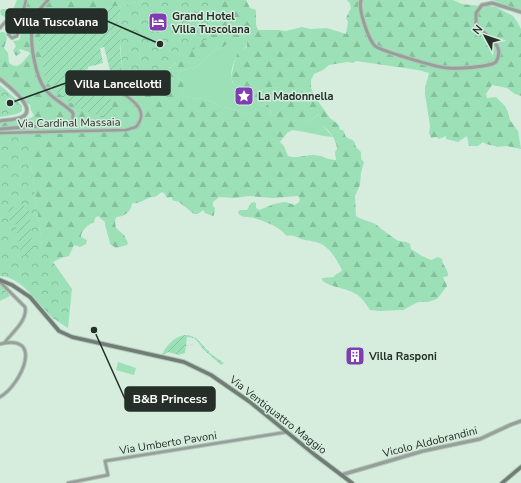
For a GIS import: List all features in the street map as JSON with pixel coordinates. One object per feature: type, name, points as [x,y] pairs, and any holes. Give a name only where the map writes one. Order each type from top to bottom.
[{"type":"main road","name":"Via Ventiquattro Maggio","points":[[0,281],[18,289],[30,297],[59,331],[72,337],[184,362],[211,375],[241,395],[352,483]]},
{"type":"main road","points":[[502,483],[521,467]]},
{"type":"street","points":[[0,28],[8,19],[12,18],[14,22],[8,30],[8,34],[12,38],[17,36],[26,0]]},
{"type":"street","points":[[0,129],[67,124],[73,120],[74,116],[72,111],[50,96],[44,89],[36,69],[32,42],[32,27],[38,13],[48,0]]},
{"type":"street","points":[[361,0],[361,14],[371,39],[376,46],[403,56],[447,68],[488,65],[496,62],[500,53],[498,47],[476,23],[476,12],[482,5],[492,3],[521,12]]},
{"type":"street","name":"Via Cardinal Massaia","points":[[0,133],[126,130],[136,127],[142,118],[140,107],[112,84],[113,81],[116,81],[127,90],[130,90],[125,74]]},
{"type":"street","points":[[0,79],[21,99],[27,110],[25,115],[21,118],[0,121]]},
{"type":"street","points":[[0,281],[25,307],[26,312],[24,318],[4,343]]},
{"type":"street","points":[[13,295],[12,291],[14,288],[18,289]]},
{"type":"street","points":[[0,344],[14,342],[19,344],[25,351],[26,355],[24,366],[17,380],[8,393],[0,397]]},
{"type":"street","name":"Vicolo Aldobrandini","points":[[341,475],[423,451],[480,439],[521,421]]},
{"type":"street","name":"Via Umberto Pavoni","points":[[68,483],[108,475],[105,461],[287,432]]},
{"type":"green space","points":[[17,0],[25,0],[16,35],[14,37],[9,33],[15,23],[15,19],[9,16],[6,18],[1,15],[0,11],[2,9],[13,9]]},
{"type":"green space","points":[[28,0],[144,0],[121,6],[111,6],[75,18],[62,11],[61,62],[103,93],[108,90],[116,80],[115,74],[122,75],[126,80],[128,90],[130,91],[133,89],[135,93],[176,63],[184,0],[246,0],[250,8],[256,10],[256,25],[258,30],[286,31],[302,27],[311,29],[327,28],[346,34],[348,22],[346,18],[351,8],[347,0],[453,0],[462,4],[496,7],[513,16],[521,29],[521,96],[515,94],[507,88],[492,85],[486,94],[487,98],[496,97],[505,106],[510,120],[518,131],[521,149],[507,146],[497,147],[483,142],[478,146],[469,146],[467,136],[458,142],[446,139],[446,136],[439,139],[436,137],[431,138],[429,133],[430,126],[425,94],[429,73],[356,61],[353,63],[347,62],[329,65],[323,70],[314,74],[311,80],[311,88],[315,97],[330,118],[339,125],[340,130],[343,130],[346,137],[354,141],[356,147],[361,152],[361,159],[364,162],[360,185],[355,196],[356,216],[376,224],[397,240],[409,243],[411,249],[422,256],[431,260],[438,257],[442,259],[447,272],[448,276],[443,277],[447,286],[437,299],[428,302],[418,302],[403,310],[370,310],[357,294],[328,284],[322,280],[322,278],[334,277],[342,270],[330,251],[322,245],[317,242],[287,236],[273,225],[254,218],[240,216],[238,212],[240,210],[247,210],[251,203],[254,202],[256,203],[256,208],[259,210],[274,204],[285,202],[295,205],[300,199],[298,196],[273,198],[249,196],[235,198],[219,197],[213,202],[213,206],[215,208],[213,216],[205,213],[203,210],[198,214],[194,214],[179,202],[172,200],[172,197],[167,198],[162,192],[155,197],[138,203],[132,203],[131,209],[127,213],[116,217],[116,228],[124,235],[128,243],[127,245],[116,248],[110,244],[105,222],[98,216],[95,218],[94,222],[81,234],[81,237],[87,240],[86,244],[80,247],[74,245],[69,256],[53,262],[42,247],[31,164],[31,131],[6,131],[0,127],[0,122],[17,121],[34,116],[30,105],[0,78],[1,32],[4,32],[7,38],[4,48],[8,53],[9,63],[16,66],[19,65],[30,54],[29,52],[20,49],[19,50],[21,53],[16,56],[13,51],[16,46],[13,41],[19,40],[20,38],[24,13]],"holes":[[[243,36],[247,38],[247,47],[238,52],[231,78],[234,85],[237,86],[241,83],[241,88],[247,102],[256,109],[254,114],[245,114],[237,110],[219,106],[205,99],[186,97],[181,90],[185,84],[184,81],[178,79],[177,76],[182,70],[195,68],[215,50],[222,48],[235,38]],[[272,87],[277,88],[275,92],[278,96],[283,95],[288,91],[290,97],[293,99],[274,116],[270,113],[271,108],[269,108],[267,104],[262,106],[260,104],[259,93],[261,90]],[[318,114],[322,119],[321,125],[334,138],[337,146],[335,152],[336,160],[316,155],[300,157],[288,156],[284,146],[280,142],[287,133],[313,119]]]},
{"type":"green space","points":[[144,0],[208,0],[211,36],[135,94],[129,75],[123,74],[118,23],[121,6]]},
{"type":"green space","points":[[493,0],[521,0],[521,10],[505,7],[504,5]]},
{"type":"green space","points":[[111,6],[121,6],[118,23],[121,27],[120,49],[123,74],[111,74],[104,47],[100,48],[103,63],[88,67],[88,69],[85,70],[87,79],[96,77],[101,83],[107,86],[117,123],[103,116],[86,111],[69,102],[51,87],[45,79],[39,39],[57,7],[76,17]]},
{"type":"green space","points":[[243,36],[248,38],[247,45],[236,57],[231,78],[234,85],[237,86],[242,82],[241,88],[244,91],[247,103],[256,109],[255,114],[245,114],[237,110],[219,106],[205,99],[186,97],[181,90],[184,81],[178,79],[177,76],[182,70],[195,68],[215,50],[222,48],[234,38]]},
{"type":"green space","points":[[0,85],[17,100],[22,106],[22,111],[17,114],[0,117]]},
{"type":"green space","points":[[272,87],[277,88],[275,92],[278,96],[288,91],[290,97],[293,99],[274,116],[270,113],[271,108],[269,108],[267,104],[262,106],[260,104],[259,93],[261,90]]},
{"type":"green space","points":[[318,114],[322,119],[324,127],[333,137],[291,130],[313,119]]},
{"type":"green space","points":[[31,132],[31,164],[42,246],[72,289],[68,328],[54,319],[30,293],[16,281],[0,276],[0,134]]},
{"type":"green space","points":[[24,206],[29,210],[33,254],[21,256],[15,220],[9,220],[8,207]]},
{"type":"green space","points":[[0,284],[10,296],[0,301]]},
{"type":"green space","points":[[188,335],[196,338],[211,354],[224,363],[221,365],[203,349],[194,338],[187,337],[186,345],[190,346],[186,346],[185,353],[179,355],[168,352],[162,355],[172,341],[180,336]]},
{"type":"green space","points":[[118,362],[136,368],[134,375],[116,370]]},
{"type":"place","name":"Grand Hotel Villa Tuscolana","points":[[158,22]]},
{"type":"place","name":"Villa Tuscolana","points":[[160,44]]},
{"type":"place","name":"La Madonnella","points":[[244,96]]},
{"type":"place","name":"Villa Lancellotti","points":[[10,103]]},
{"type":"place","name":"B&B Princess","points":[[94,330]]},
{"type":"place","name":"Villa Rasponi","points":[[355,356]]}]
